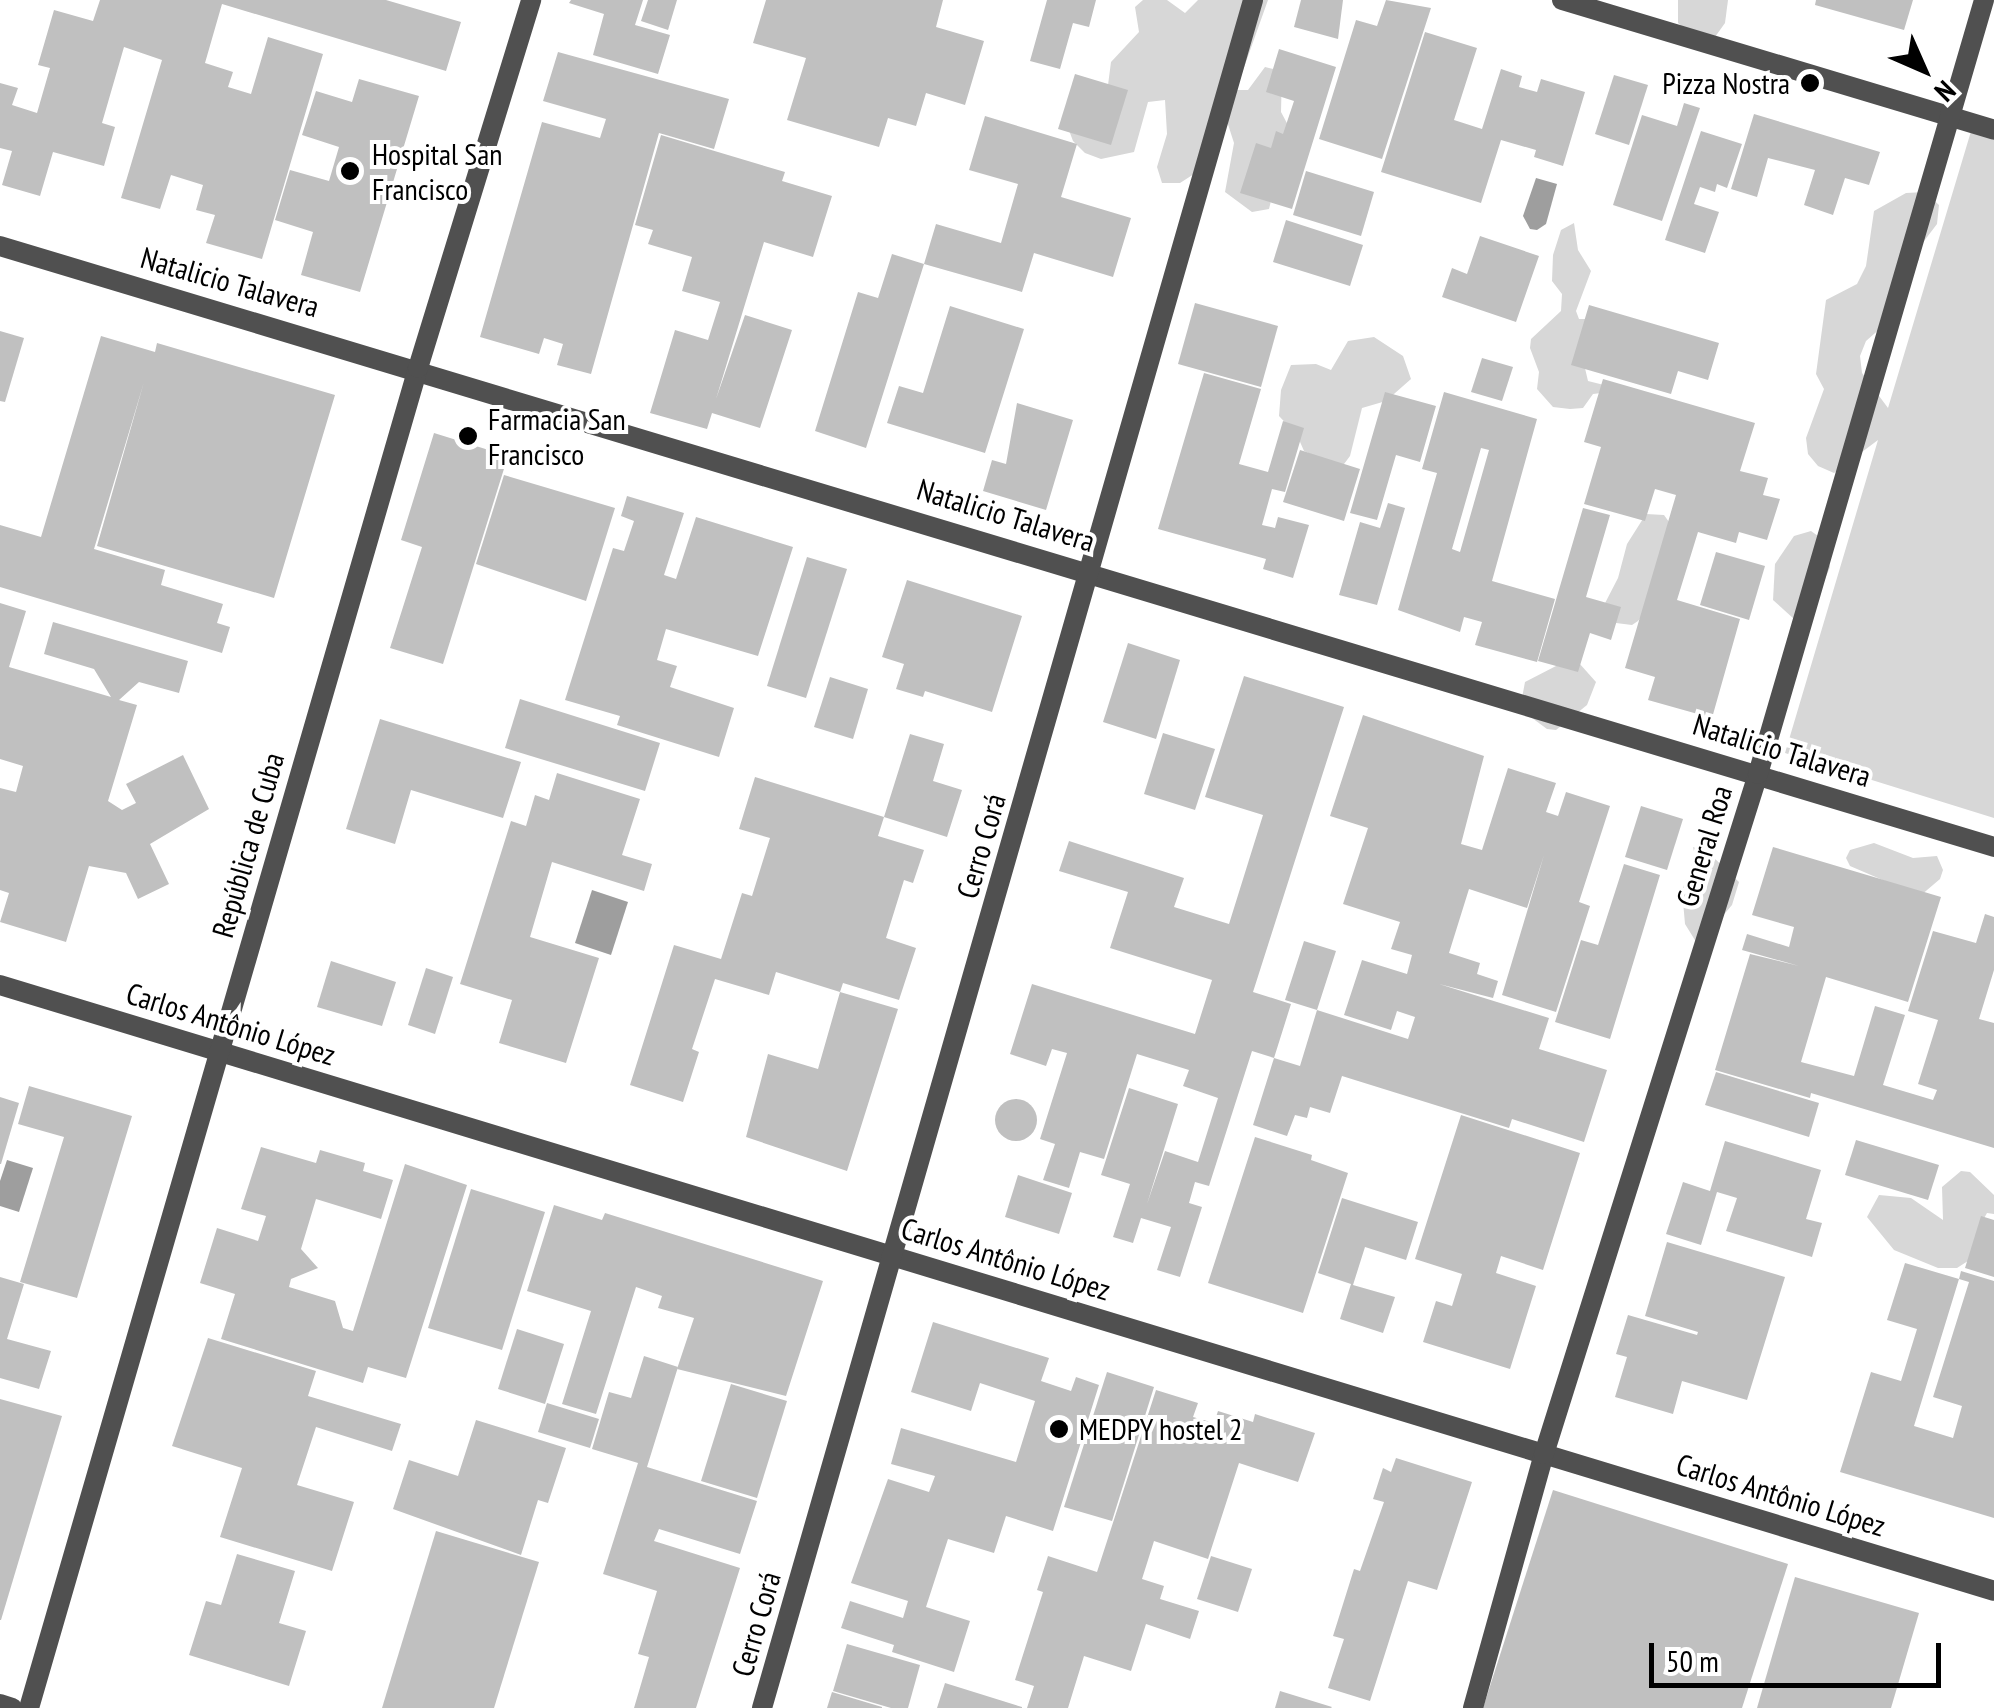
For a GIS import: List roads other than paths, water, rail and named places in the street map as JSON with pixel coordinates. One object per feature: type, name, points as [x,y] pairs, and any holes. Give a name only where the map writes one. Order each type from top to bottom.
[{"type":"street","name":"República de Cuba","points":[[29,1708],[418,368],[530,0]]},
{"type":"street","name":"Cerro Corá","points":[[762,1708],[1254,0]]},
{"type":"street","points":[[1562,0],[1994,130]]},
{"type":"street","name":"General Roa","points":[[1473,1708],[1544,1454],[1758,774],[1984,0]]},
{"type":"street","name":"Natalicio Talavera","points":[[0,246],[418,368],[1994,847]]},
{"type":"street","name":"Carlos Antônio López","points":[[0,985],[1994,1591]]},
{"type":"street","points":[[0,1704],[12,1708]]},
{"type":"place","name":"Pizza Nostra","points":[[1810,83]]},
{"type":"place","name":"Hospital San Francisco","points":[[350,171]]},
{"type":"place","name":"Farmacia San Francisco","points":[[468,436]]},
{"type":"place","name":"MEDPY hostel 2","points":[[1059,1429]]}]
